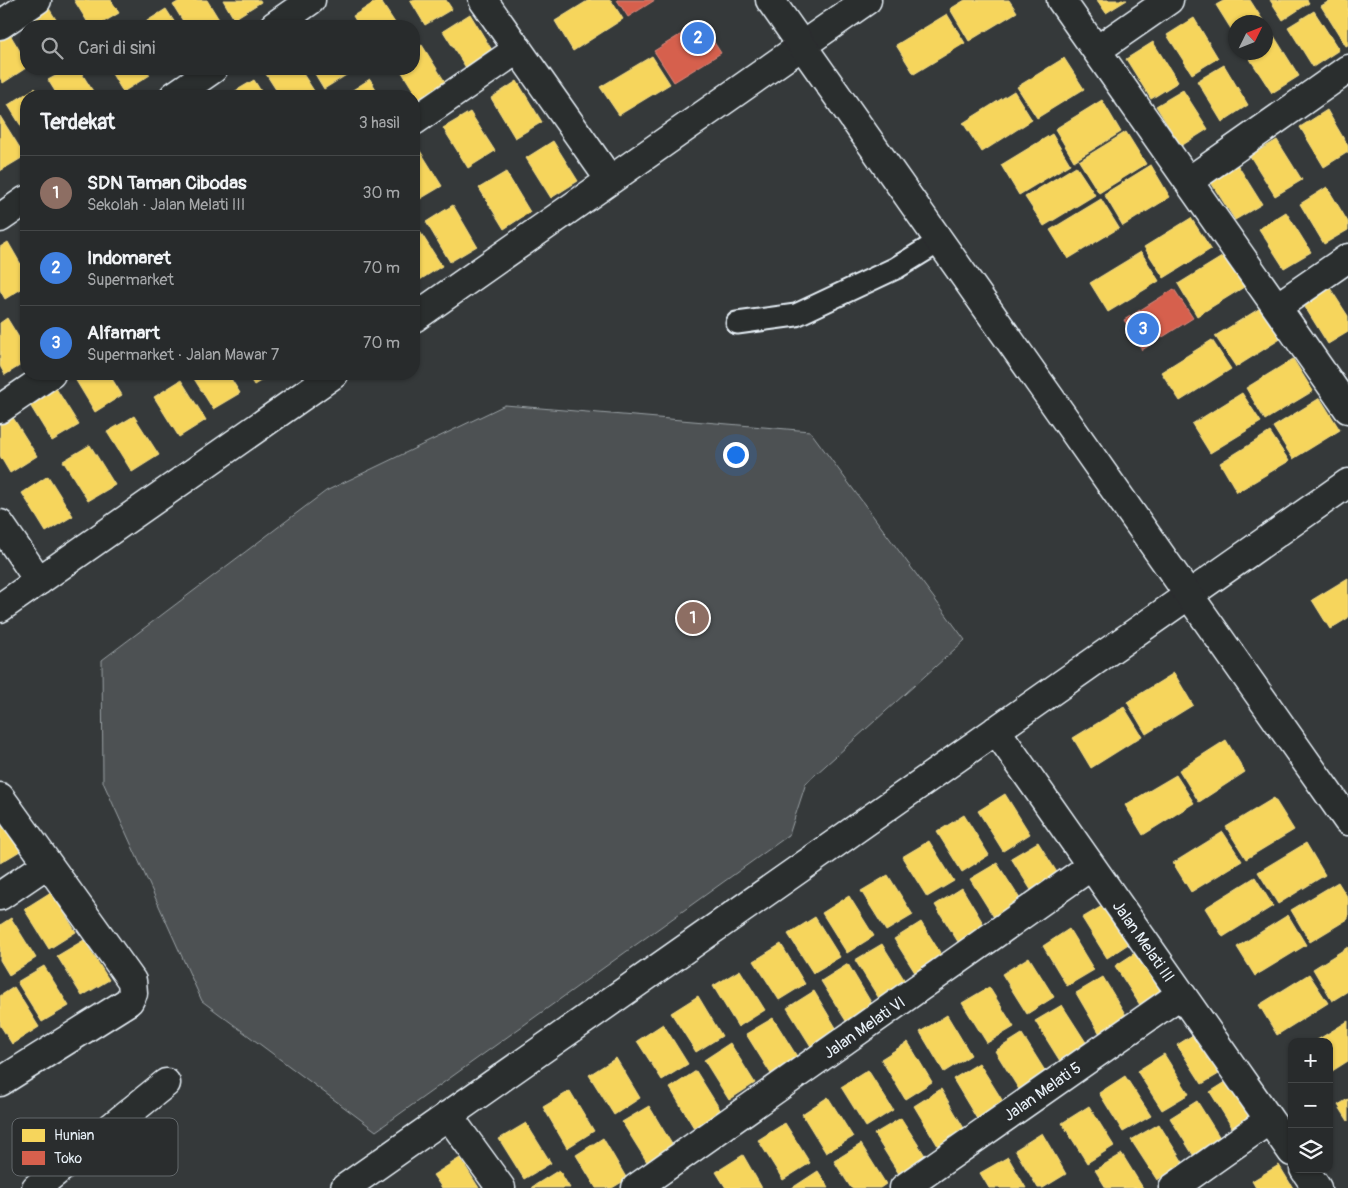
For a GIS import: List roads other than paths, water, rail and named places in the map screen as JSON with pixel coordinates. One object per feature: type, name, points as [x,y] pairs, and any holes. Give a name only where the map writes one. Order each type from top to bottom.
[{"type":"street","points":[[0,25],[37,0]]},
{"type":"street","points":[[283,20],[311,0]]},
{"type":"street","points":[[484,0],[610,180]]},
{"type":"street","points":[[770,0],[1348,821]]},
{"type":"street","points":[[420,314],[867,0]]},
{"type":"street","points":[[1062,0],[1348,409]]},
{"type":"street","points":[[1097,50],[1169,0]]},
{"type":"street","points":[[420,117],[518,49]]},
{"type":"street","points":[[1189,181],[1348,69]]},
{"type":"street","points":[[183,90],[204,75]]},
{"type":"street","points":[[0,218],[20,204]]},
{"type":"street","points":[[1276,307],[1348,258]]},
{"type":"street","points":[[0,409],[42,380]]},
{"type":"street","points":[[0,608],[325,380]]},
{"type":"street","points":[[345,1188],[1348,483]]},
{"type":"street","points":[[0,524],[39,581]]},
{"type":"street","name":"Jalan Melati III","points":[[996,730],[1288,1146]]},
{"type":"street","points":[[0,798],[132,982],[133,993],[129,1001],[0,1082]]},
{"type":"street","points":[[0,896],[47,864]]},
{"type":"street","name":"Jalan Melati VI","points":[[636,1188],[1091,866]]},
{"type":"street","name":"Jalan Melati 5","points":[[904,1188],[1181,994]]},
{"type":"street","points":[[123,1118],[166,1083]]},
{"type":"street","points":[[448,1115],[501,1188]]},
{"type":"street","points":[[1173,1188],[1269,1120]]},
{"type":"street","points":[[1307,1173],[1317,1188]]},
{"type":"street","points":[[36,1188],[51,1176]]},
{"type":"lane","points":[[737,323],[796,315],[896,268],[940,241]]},
{"type":"place","name":"Indomaret","points":[[698,38]]},
{"type":"place","name":"Alfamart","points":[[1143,329]]},
{"type":"place","name":"SDN Taman Cibodas","points":[[693,618]]}]
